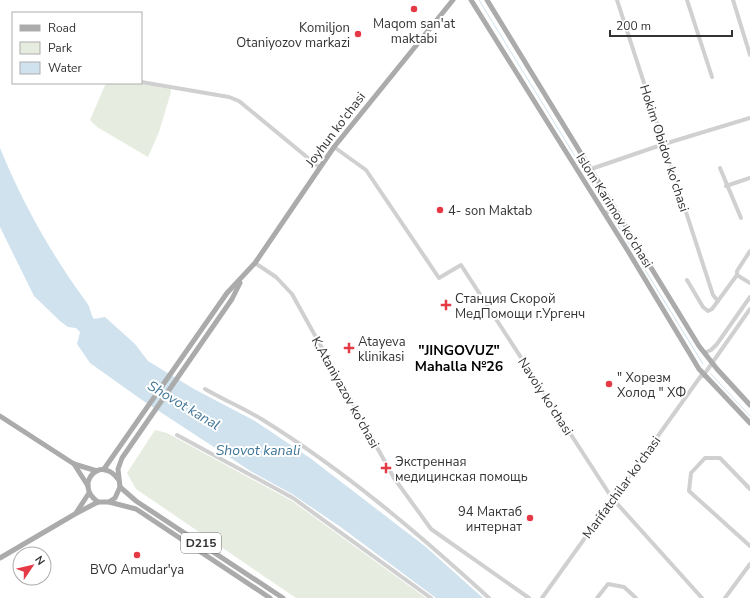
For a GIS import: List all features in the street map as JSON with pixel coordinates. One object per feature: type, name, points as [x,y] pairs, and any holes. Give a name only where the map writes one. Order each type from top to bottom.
[{"type":"main road","name":"Joyhun ko'chasi","points":[[104,469],[227,293],[255,262],[319,167],[454,0]]},
{"type":"main road","name":"Islom Karimov ko'chasi","points":[[471,0],[605,214],[703,375],[750,423]]},
{"type":"main road","name":"Islom Karimov ko'chasi","points":[[487,0],[704,353],[712,364],[750,405]]},
{"type":"main road","name":"Joyhun ko'chasi","points":[[118,479],[118,468],[122,458],[232,299],[242,278]]},
{"type":"main road","points":[[0,416],[74,464],[97,471]]},
{"type":"main road","points":[[74,464],[88,486]]},
{"type":"main road","points":[[98,502],[89,493],[88,486],[90,477],[97,471],[104,469],[112,472],[118,479],[120,487],[117,495],[109,502]]},
{"type":"main road","name":"D215","points":[[120,487],[136,501],[283,598]]},
{"type":"main road","name":"D215","points":[[75,514],[89,493]]},
{"type":"main road","name":"D215","points":[[0,558],[98,502],[109,502],[136,509],[270,598]]},
{"type":"main road","points":[[174,534],[178,528]]},
{"type":"street","name":"Hokim Obidov ko'chasi","points":[[617,0],[713,295],[718,301]]},
{"type":"street","points":[[688,0],[712,77]]},
{"type":"street","points":[[733,0],[750,55]]},
{"type":"street","points":[[142,82],[229,97],[239,101],[319,167]]},
{"type":"street","points":[[591,169],[664,144],[750,118]]},
{"type":"street","name":"Navoiy ko'chasi","points":[[334,147],[366,170],[439,278],[461,265],[612,498],[702,598]]},
{"type":"street","points":[[720,168],[726,186],[741,218]]},
{"type":"street","points":[[726,186],[750,178]]},
{"type":"street","points":[[605,214],[615,207]]},
{"type":"street","points":[[687,280],[703,307],[708,311],[712,309],[737,275],[737,271],[750,251]]},
{"type":"street","name":"K.Ataniyazov ko'chasi","points":[[255,262],[276,277],[292,294],[394,478],[431,529],[529,598]]},
{"type":"street","points":[[737,275],[750,283]]},
{"type":"street","points":[[704,353],[711,350],[717,344],[750,296]]},
{"type":"street","name":"Marifatchilar ko'chasi","points":[[542,598],[612,498],[712,364],[750,309]]},
{"type":"street","points":[[204,389],[262,420],[315,455],[419,534],[489,598]]},
{"type":"street","points":[[177,435],[293,498],[431,598]]},
{"type":"street","points":[[750,489],[720,458],[705,458],[691,473],[689,492],[750,546]]},
{"type":"street","points":[[725,598],[750,564]]},
{"type":"street","points":[[597,598],[608,584],[624,587],[636,598]]},
{"type":"green space","points":[[106,84],[141,84],[170,89],[171,92],[159,132],[148,157],[97,127],[90,120]]},
{"type":"green space","points":[[155,430],[167,433],[292,501],[426,598],[296,598],[136,489],[127,473]]},
{"type":"water","name":"Shovot kanali","points":[[0,148],[28,209],[61,266],[88,305],[94,319],[105,317],[135,344],[148,361],[194,389],[255,421],[310,458],[426,547],[483,598],[436,598],[342,528],[292,494],[252,472],[142,400],[90,363],[77,344],[80,332],[76,328],[68,327],[60,321],[34,296],[0,227]]},
{"type":"waterway","points":[[479,0],[608,210]]},
{"type":"waterway","points":[[610,213],[703,364]]},
{"type":"waterway","points":[[710,373],[750,416]]},
{"type":"place","name":"Maqom san'at maktabi","points":[[414,9]]},
{"type":"place","name":"Komiljon Otaniyozov markazi","points":[[358,34]]},
{"type":"place","name":"4- son Maktab","points":[[440,210]]},
{"type":"place","name":"Станция Скорой МедПомощи г.Ургенч","points":[[446,305]]},
{"type":"place","name":"Atayeva klinikasi","points":[[349,348]]},
{"type":"place","name":"\" Хорезм Холод \" ХФ","points":[[609,384]]},
{"type":"place","name":"Экстренная медицинская помощь","points":[[386,468]]},
{"type":"place","name":"94 Мактаб интернат","points":[[530,518]]},
{"type":"place","name":"BVO Amudar'ya","points":[[137,555]]},
{"type":"district","name":"\"JINGOVUZ\" Mahalla №26","points":[[459,358]]},
{"type":"water label","name":"Shovot kanal","points":[[184,405]]}]
